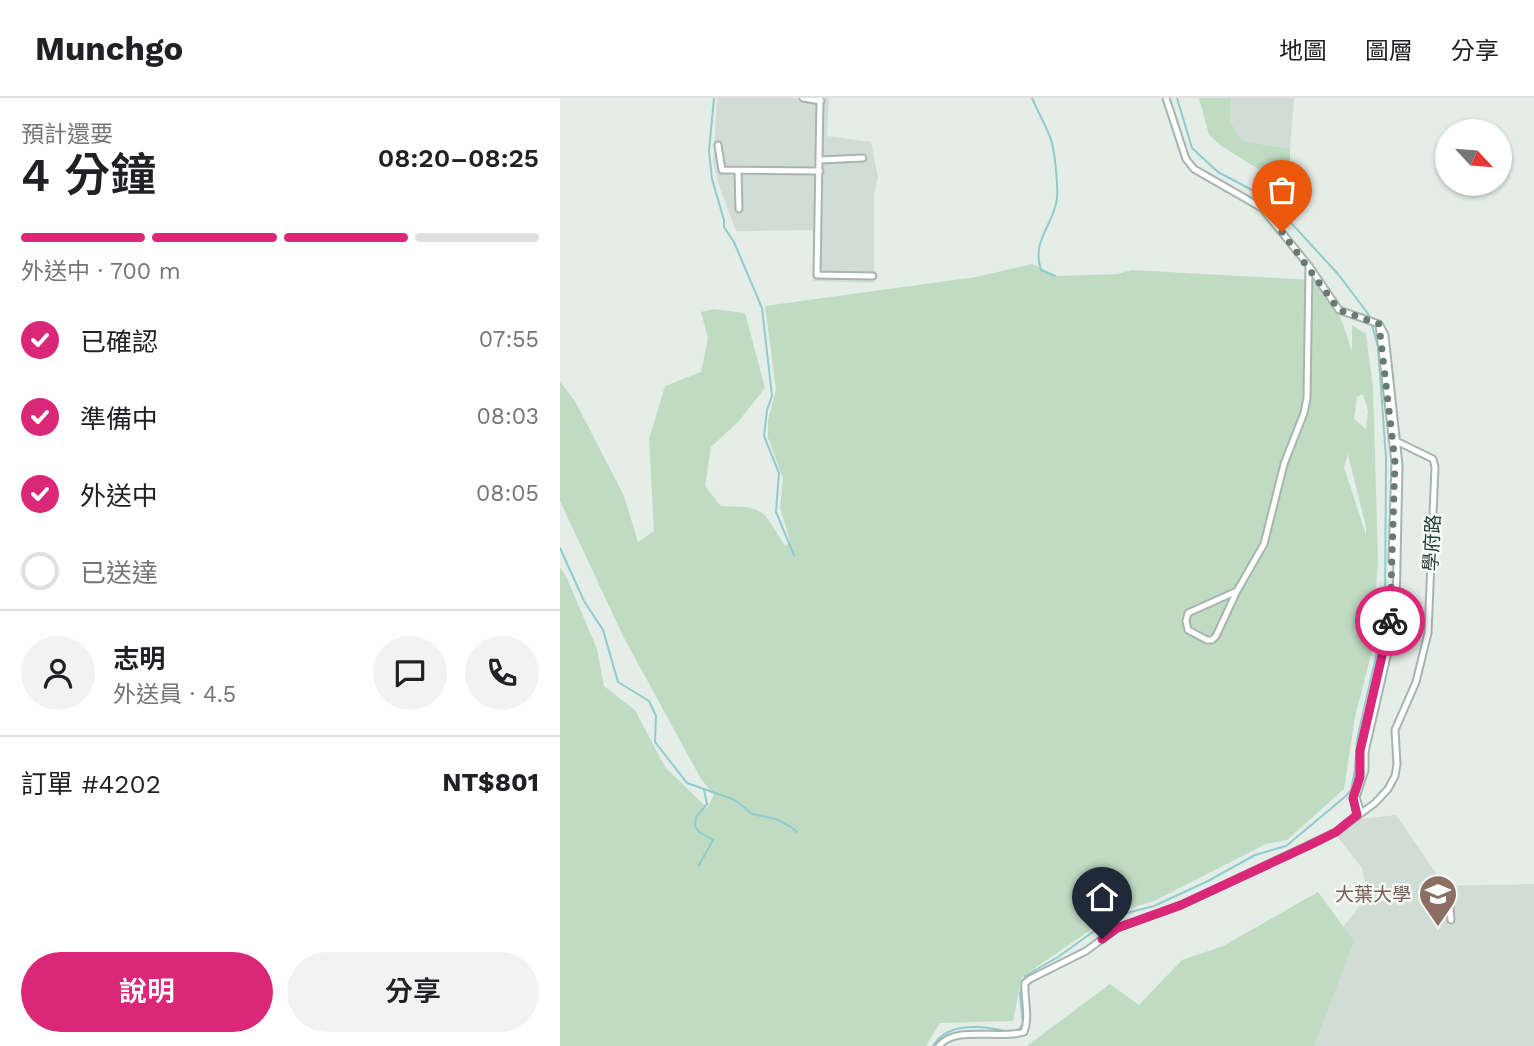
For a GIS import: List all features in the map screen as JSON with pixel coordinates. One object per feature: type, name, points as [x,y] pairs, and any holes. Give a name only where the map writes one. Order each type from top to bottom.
[{"type":"street","points":[[803,98],[820,100],[817,275],[873,276]]},
{"type":"street","name":"學府路","points":[[1166,98],[1186,159],[1194,169],[1262,208],[1339,310],[1379,324],[1395,441],[1390,624],[1360,751],[1360,777],[1353,798],[1359,814]]},
{"type":"street","points":[[718,145],[720,168],[738,171],[820,171]]},
{"type":"street","points":[[820,160],[863,158]]},
{"type":"street","points":[[738,171],[739,209]]},
{"type":"street","points":[[1237,591],[1188,612],[1188,630],[1212,640],[1264,544],[1284,464],[1304,413],[1309,372],[1308,267]]},
{"type":"street","name":"學府路","points":[[939,1046],[942,1042],[960,1035],[1013,1035],[1024,1032],[1028,1022],[1025,1007],[1026,983],[1037,975],[1069,960],[1117,928],[1181,905],[1336,832],[1376,803],[1388,789],[1395,776],[1395,730],[1416,682],[1428,633],[1436,467],[1433,459],[1395,441]]},
{"type":"street","points":[[1448,886],[1451,920]]},
{"type":"shaded area","points":[[717,98],[829,98],[827,136],[871,142],[878,178],[874,194],[874,283],[813,281],[813,230],[736,231],[713,162]]},
{"type":"shaded area","points":[[1231,98],[1294,98],[1290,149],[1242,141],[1230,121]]},
{"type":"shaded area","name":"大葉大學","points":[[1396,815],[1445,886],[1534,884],[1534,1046],[1278,1046],[1326,948],[1359,907],[1367,892],[1362,868],[1336,835],[1360,819]]},
{"type":"green space","points":[[1199,98],[1231,98],[1230,121],[1242,141],[1290,149],[1290,168],[1312,203],[1220,145],[1209,135]]},
{"type":"green space","points":[[1032,264],[1058,276],[1117,274],[1132,270],[1314,280],[1340,316],[1352,351],[1352,325],[1366,334],[1373,387],[1378,560],[1376,591],[1381,616],[1355,717],[1344,789],[1287,840],[1266,844],[1154,901],[1115,913],[1022,977],[1013,1021],[940,1023],[926,1046],[560,1046],[560,567],[597,649],[604,686],[635,710],[665,767],[707,808],[714,795],[701,779],[623,636],[560,501],[560,382],[575,401],[624,496],[638,542],[654,531],[649,439],[665,386],[701,372],[708,338],[701,312],[714,309],[745,313],[765,388],[738,422],[711,447],[705,486],[721,506],[747,507],[761,512],[785,546],[790,541],[780,508],[783,478],[768,438],[768,420],[776,390],[765,306],[976,277]],"holes":[[[1363,394],[1368,411],[1366,429],[1354,419],[1357,397]],[[1348,454],[1366,527],[1366,535],[1344,467]]]},
{"type":"green space","points":[[1318,892],[1354,941],[1314,1046],[1027,1046],[1110,984],[1139,1005],[1182,960],[1223,946]]},
{"type":"waterway","points":[[714,98],[709,151],[712,179],[724,227],[734,242],[762,308],[772,396],[767,410],[764,436],[779,473],[776,512],[794,555]]},
{"type":"waterway","points":[[1032,98],[1050,137],[1055,162],[1057,198],[1039,250],[1041,270],[1055,276]]},
{"type":"waterway","points":[[1177,98],[1192,148],[1218,172],[1269,199],[1338,274],[1371,320]]},
{"type":"waterway","points":[[1018,1031],[1023,1024],[1020,994],[1025,976],[1058,957],[1115,916],[1154,906],[1255,855],[1286,846],[1351,790],[1357,740],[1385,617],[1386,458],[1378,347],[1372,325]]},
{"type":"waterway","points":[[560,548],[584,601],[603,630],[618,682],[649,701],[656,716],[655,742],[687,783],[735,800],[752,814],[776,819],[797,832]]},
{"type":"waterway","points":[[699,865],[713,840],[699,832],[695,826],[696,817],[707,804],[704,790]]},
{"type":"waterway","points":[[933,1046],[948,1032],[957,1029],[978,1027],[1009,1032]]},
{"type":"way so far","points":[[1282,232],[1339,310],[1379,324],[1395,462],[1390,621]]},
{"type":"place","name":"大葉大學","points":[[1438,928]]},
{"type":"route","points":[[1102,939],[1117,928],[1181,905],[1308,846],[1336,832],[1357,815],[1353,798],[1360,777],[1360,751],[1390,621]]}]
